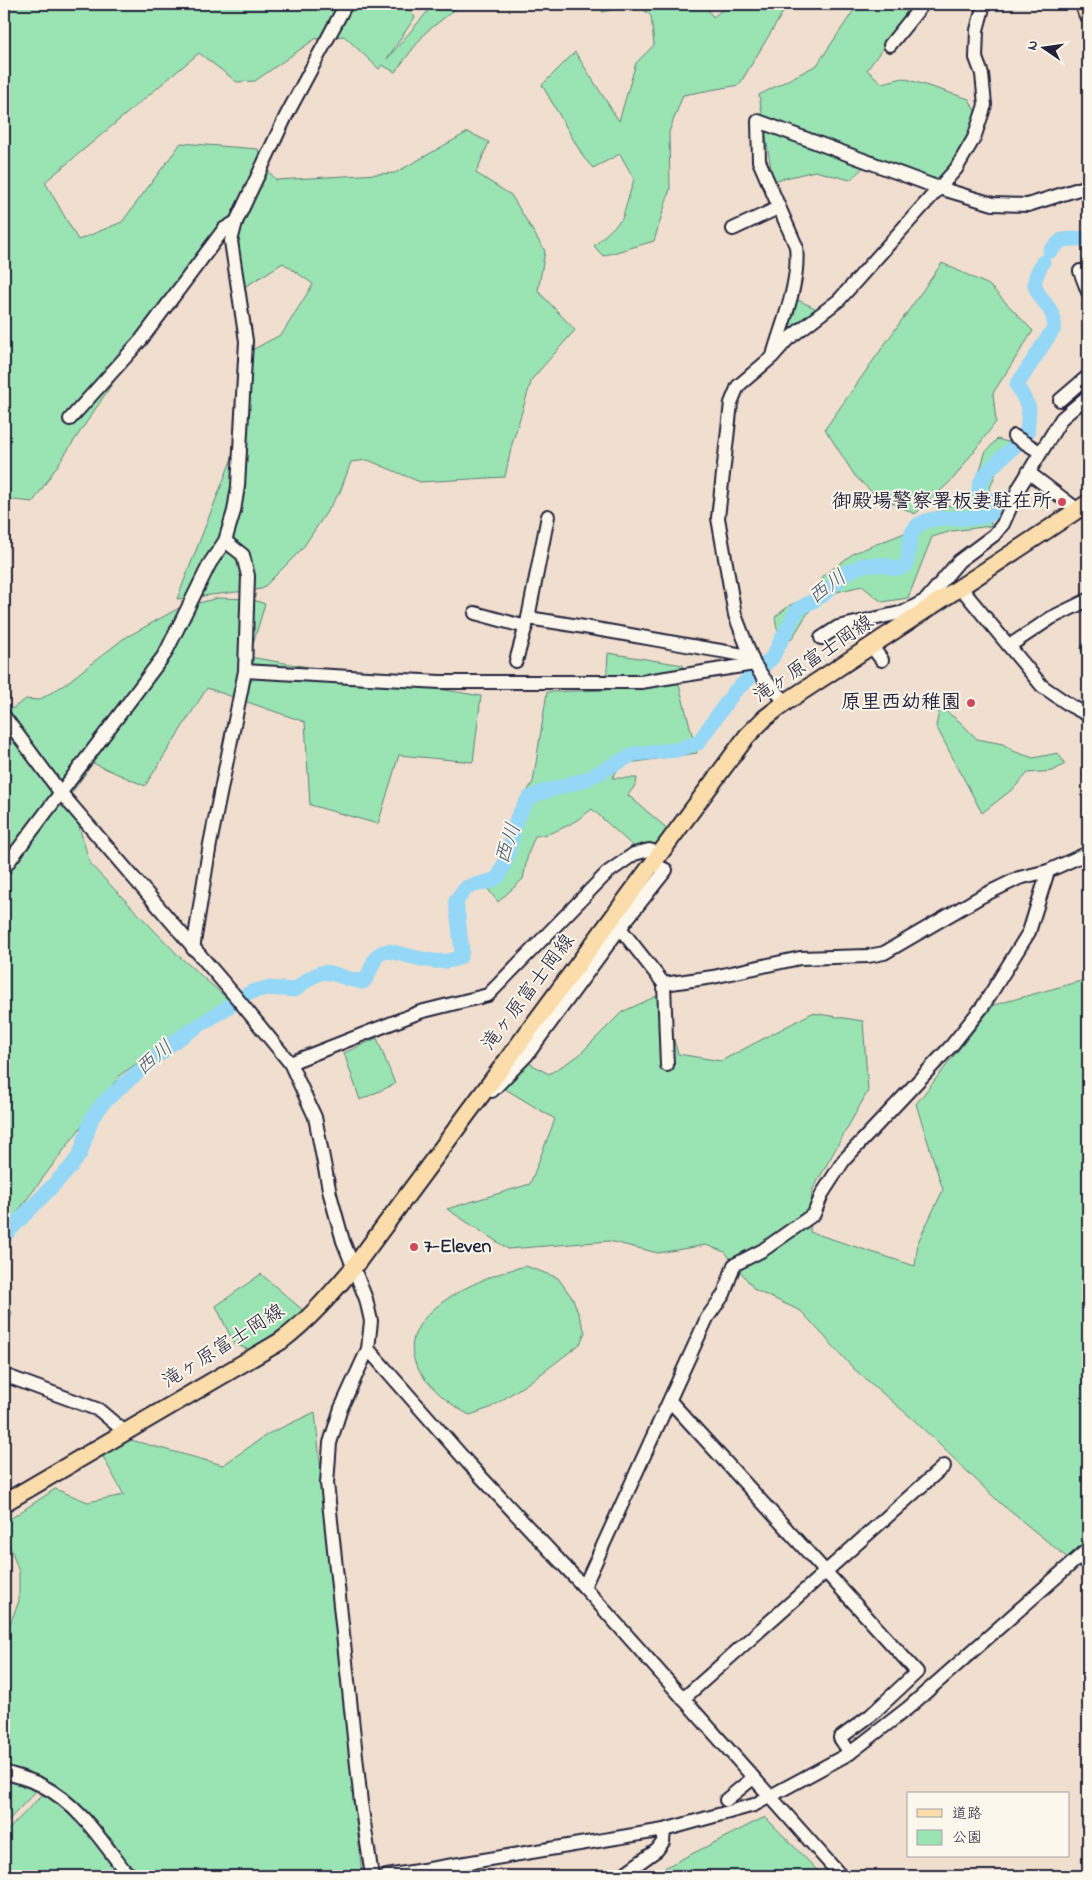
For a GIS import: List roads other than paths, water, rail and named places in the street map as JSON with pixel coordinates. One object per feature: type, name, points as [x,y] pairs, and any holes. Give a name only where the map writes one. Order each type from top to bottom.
[{"type":"highway","points":[[1085,4],[1088,13]]},
{"type":"main road","name":"滝ヶ原富士岡線","points":[[4,1503],[287,1336],[325,1302],[354,1267],[747,736],[765,718],[786,702],[877,653],[928,604],[961,588],[1084,510]]},
{"type":"street","points":[[4,868],[164,654],[210,563],[225,541],[234,511],[238,486],[246,341],[231,241],[236,222],[286,116],[346,4]]},
{"type":"street","points":[[890,45],[923,4]]},
{"type":"street","points":[[786,702],[763,677],[752,660],[735,615],[718,518],[731,403],[738,386],[772,357],[787,340],[839,300],[956,170],[982,117],[984,97],[982,74],[976,58],[977,30],[984,4]]},
{"type":"street","points":[[772,357],[794,285],[797,260],[796,246],[759,161],[758,121],[939,188],[993,204],[1028,205],[1088,186]]},
{"type":"street","points":[[733,229],[778,208]]},
{"type":"street","points":[[70,419],[141,340],[224,228],[236,222]]},
{"type":"street","points":[[1080,271],[1088,292]]},
{"type":"street","points":[[1060,400],[1088,376]]},
{"type":"street","points":[[821,638],[838,627],[904,612],[928,604],[959,561],[994,535],[1011,510],[1028,472],[1062,418],[1088,396]]},
{"type":"street","points":[[1014,436],[1040,452]]},
{"type":"street","points":[[1028,472],[1084,510]]},
{"type":"street","points":[[516,661],[527,623],[548,516]]},
{"type":"street","points":[[193,949],[210,844],[245,671],[248,576],[243,555],[225,541]]},
{"type":"street","points":[[961,588],[1042,686],[1088,715]]},
{"type":"street","points":[[1009,646],[1051,618],[1088,600]]},
{"type":"street","points":[[475,614],[527,623],[600,628],[752,660]]},
{"type":"street","points":[[245,671],[440,682],[642,682],[752,660]]},
{"type":"street","points":[[4,716],[60,792],[236,997],[290,1063],[315,1117],[330,1194],[342,1241],[366,1299],[371,1321],[368,1349],[341,1408],[330,1443],[327,1483],[361,1803],[372,1876]]},
{"type":"street","points":[[290,1063],[420,1012],[488,996],[607,873],[634,854],[649,850],[666,870],[620,928],[528,1054],[495,1087],[470,1121]]},
{"type":"street","points":[[664,984],[800,958],[868,956],[884,953],[982,896],[1019,878],[1048,871],[1088,853]]},
{"type":"street","points":[[584,1587],[707,1318],[724,1294],[734,1265],[770,1246],[814,1214],[822,1194],[844,1160],[952,1045],[982,1006],[1029,932],[1048,871]]},
{"type":"street","points":[[620,928],[664,984],[667,1065]]},
{"type":"street","points":[[368,1349],[468,1463],[584,1587],[841,1876]]},
{"type":"street","points":[[4,1375],[99,1410],[125,1432]]},
{"type":"street","points":[[670,1402],[918,1672],[872,1715],[840,1738],[850,1753]]},
{"type":"street","points":[[683,1699],[944,1466]]},
{"type":"street","points":[[387,1876],[664,1830],[754,1805],[850,1753],[908,1708],[1088,1549]]},
{"type":"street","points":[[4,1772],[40,1784],[68,1802],[82,1815],[124,1870],[132,1876]]},
{"type":"street","points":[[726,1800],[753,1778]]},
{"type":"street","points":[[621,1876],[657,1850],[663,1842],[664,1830]]},
{"type":"waterway","name":"西川","points":[[1050,251],[1062,240],[1088,238]]},
{"type":"waterway","name":"西川","points":[[1027,434],[1029,408],[1017,385],[1054,328],[1053,315],[1039,295],[1035,285],[1036,276],[1043,262]]},
{"type":"waterway","name":"西川","points":[[4,1236],[70,1168],[80,1154],[92,1118],[103,1103],[175,1041],[251,992],[267,988],[295,990],[315,975],[328,972],[363,982],[375,959],[382,952],[388,951],[434,961],[452,960],[460,957],[462,951],[456,901],[467,887],[494,880],[499,876],[506,860],[517,818],[528,799],[540,793],[587,779],[634,754],[676,750],[698,743],[734,692],[772,658],[797,610],[823,595],[847,572],[863,565],[884,565],[897,569],[906,566],[911,535],[919,524],[927,520],[972,518],[991,514],[994,504],[979,492],[982,479],[1016,445]]},
{"type":"place","name":"御殿場警察署板妻駐在所","points":[[1062,502]]},
{"type":"place","name":"原里西幼稚園","points":[[971,703]]},
{"type":"place","name":"7-Eleven","points":[[414,1247]]}]
